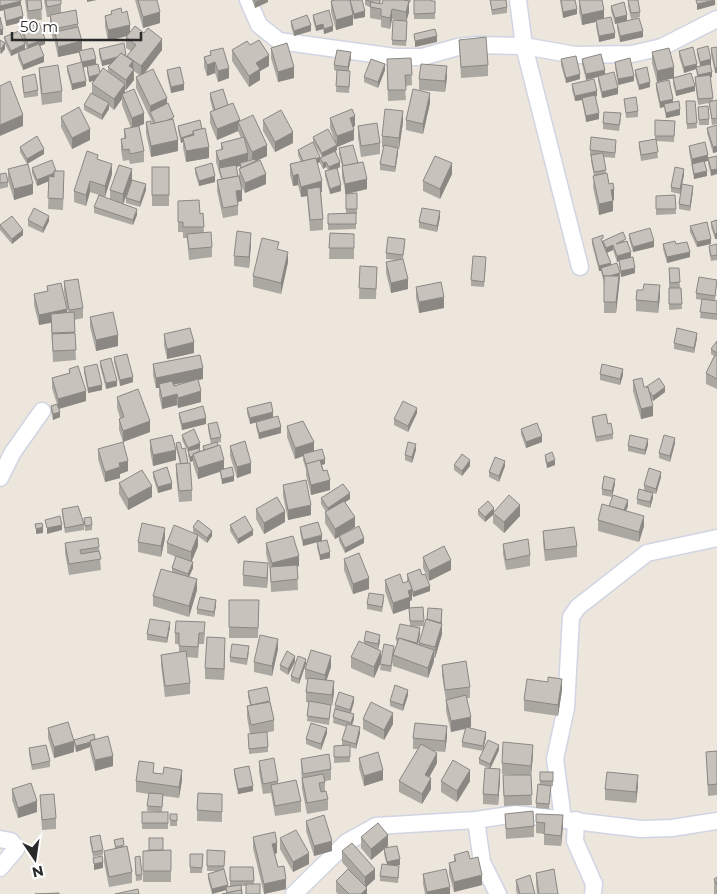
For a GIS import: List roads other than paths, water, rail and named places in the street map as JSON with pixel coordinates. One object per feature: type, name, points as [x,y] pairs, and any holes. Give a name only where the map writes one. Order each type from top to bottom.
[{"type":"street","points":[[248,0],[259,25],[274,38],[283,42],[365,54],[411,58],[476,45],[524,46],[575,56],[632,54],[662,47],[717,19]]},
{"type":"street","points":[[518,0],[524,46],[580,267]]},
{"type":"street","points":[[0,478],[13,452],[42,411]]},
{"type":"street","points":[[592,894],[594,884],[575,841],[555,759],[566,708],[571,617],[578,607],[647,553],[717,538]]},
{"type":"street","points":[[294,894],[347,842],[371,828],[389,824],[476,820],[516,814],[641,829],[672,828],[717,821]]},
{"type":"street","points":[[476,820],[479,853],[486,873],[498,894]]},
{"type":"street","points":[[0,839],[11,842],[16,848],[0,868]]}]
